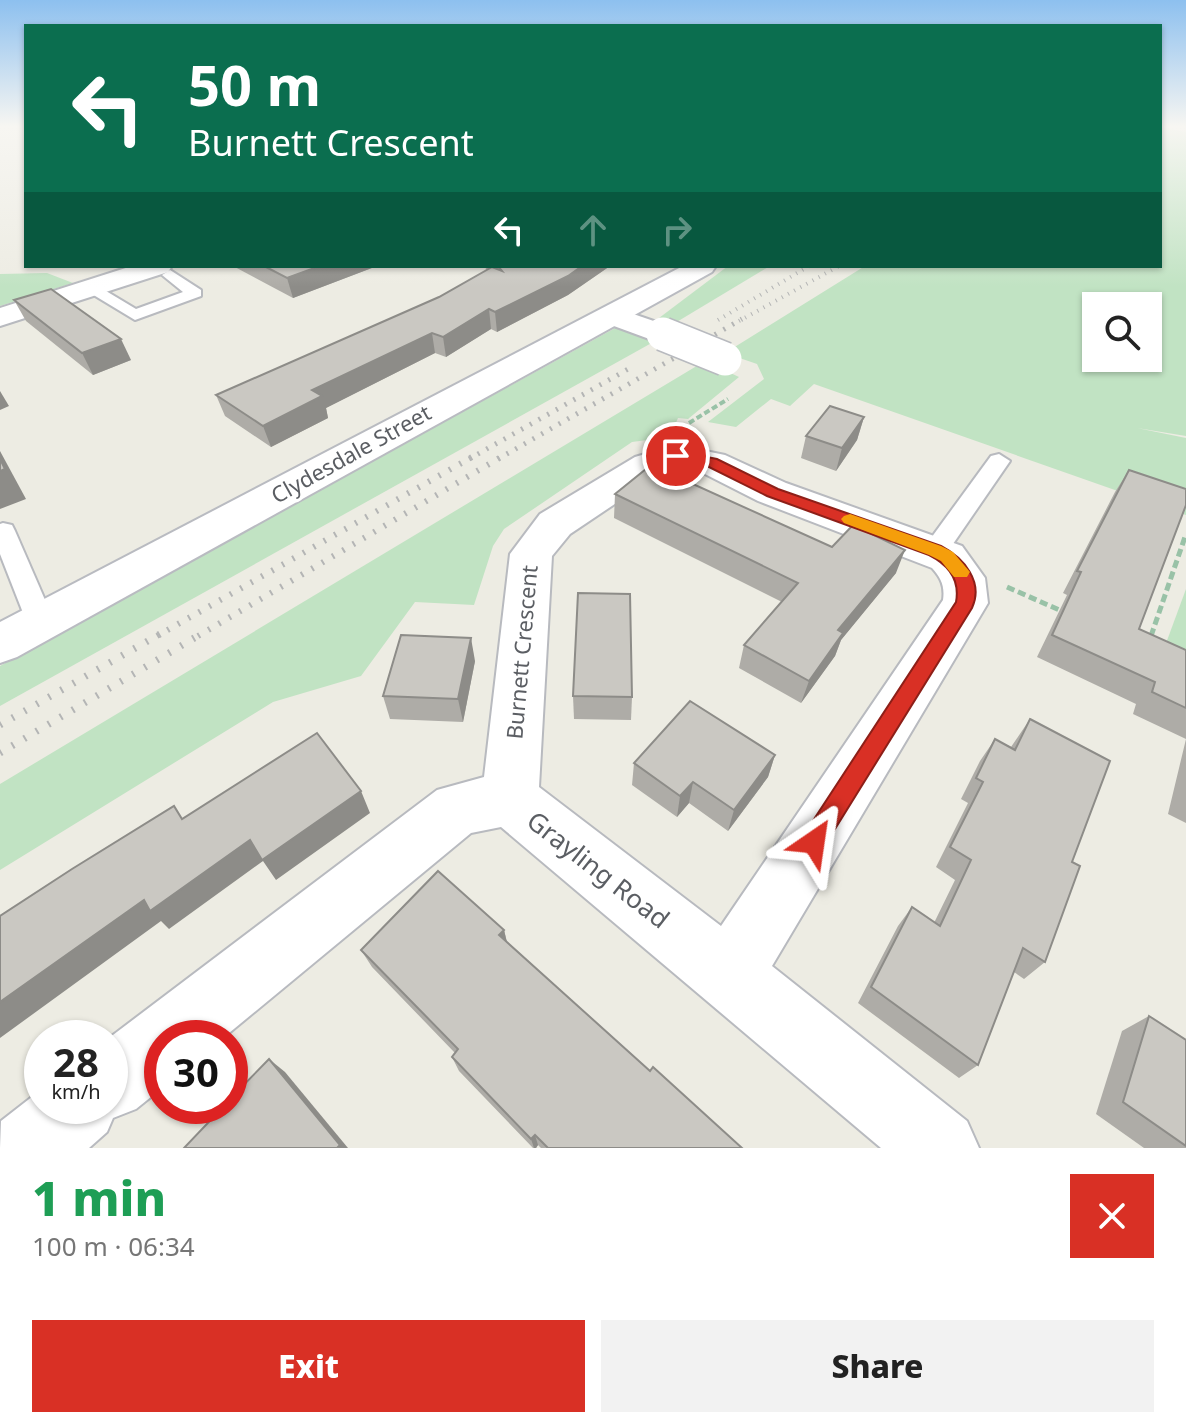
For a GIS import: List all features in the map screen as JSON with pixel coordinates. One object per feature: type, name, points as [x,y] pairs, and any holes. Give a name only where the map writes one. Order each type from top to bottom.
[{"type":"street","name":"Clydesdale Street","points":[[0,644],[699,268]]},
{"type":"street","points":[[0,317],[90,288],[164,271]]},
{"type":"street","points":[[613,316],[725,359]]},
{"type":"street","points":[[676,456],[712,463],[772,492],[950,567],[965,603],[729,974]]},
{"type":"street","name":"Burnett Crescent","points":[[510,799],[531,554],[555,524],[648,465],[676,456]]},
{"type":"street","name":"Grayling Road","points":[[190,1020],[457,809],[510,799],[940,1148]]},
{"type":"street","points":[[128,1069],[144,1056]]},
{"type":"street","points":[[28,1148],[58,1124]]},
{"type":"lane","points":[[90,288],[135,315],[195,293],[164,271]]},
{"type":"lane","points":[[950,567],[999,461]]},
{"type":"lane","points":[[3,531],[41,623]]},
{"type":"path","points":[[676,456],[689,424],[742,390],[754,378],[752,372],[725,359]]},
{"type":"path","points":[[1146,648],[1186,534]]},
{"type":"path","points":[[950,567],[1000,584],[1073,616]]},
{"type":"green space","points":[[1162,180],[1186,180],[1186,436],[1137,428],[1186,438],[1186,515],[814,384],[790,406],[771,399],[736,427],[708,422],[764,379],[757,364],[725,353],[862,268],[1162,268]]},
{"type":"green space","points":[[725,268],[767,268],[675,323],[659,318]]},
{"type":"green space","points":[[47,273],[73,283],[0,306],[0,274]]},
{"type":"green space","points":[[617,327],[657,340],[0,706],[0,666]]},
{"type":"green space","points":[[705,361],[739,377],[688,419],[678,418],[670,437],[632,442],[504,529],[493,546],[474,605],[415,602],[361,676],[273,702],[0,870],[0,784]]},
{"type":"green space","points":[[1186,589],[1186,655],[1165,646]]},
{"type":"building","points":[[268,268],[314,268],[287,278]]},
{"type":"building","points":[[490,268],[502,271],[500,268],[579,268],[495,312],[489,309],[443,337],[432,333],[312,390],[322,396],[263,426],[216,395],[439,297]]},
{"type":"building","points":[[51,289],[121,339],[82,353],[14,300]]},
{"type":"building","points":[[830,406],[864,417],[842,448],[806,436]]},
{"type":"building","points":[[651,465],[832,547],[853,525],[905,550],[838,630],[843,633],[809,681],[744,645],[798,583],[615,494]]},
{"type":"building","points":[[1129,470],[1186,489],[1186,505],[1139,629],[1186,650],[1186,708],[1152,692],[1155,682],[1052,635],[1081,572],[1077,571]]},
{"type":"building","points":[[578,593],[630,594],[632,697],[573,696]]},
{"type":"building","points":[[401,635],[471,638],[458,699],[383,696]]},
{"type":"building","points":[[690,701],[775,755],[734,810],[693,782],[680,796],[634,763]]},
{"type":"building","points":[[1030,719],[1110,761],[1072,862],[1080,866],[1045,962],[1023,948],[978,1065],[871,987],[912,907],[940,926],[971,860],[950,847],[983,782],[976,778],[995,739],[1015,750]]},
{"type":"building","points":[[317,733],[361,791],[262,860],[250,840],[150,911],[144,900],[0,1002],[0,916],[174,806],[182,819]]},
{"type":"building","points":[[438,871],[504,930],[499,935],[650,1071],[653,1067],[742,1148],[548,1148],[535,1135],[531,1139],[452,1057],[458,1049],[361,950]]},
{"type":"building","points":[[1149,1016],[1186,1040],[1186,1146],[1123,1102]]},
{"type":"building","points":[[269,1059],[340,1145],[337,1148],[184,1148],[207,1124],[248,1124],[248,1081]]},
{"type":"railway","points":[[718,320],[806,268]]},
{"type":"railway","points":[[739,321],[835,268]]},
{"type":"railway","points":[[498,459],[742,319]]},
{"type":"railway","points":[[469,459],[630,368]]},
{"type":"railway","points":[[157,636],[472,457]]},
{"type":"railway","points":[[198,636],[501,457]]},
{"type":"railway","points":[[0,725],[160,634]]},
{"type":"railway","points":[[0,753],[201,634]]},
{"type":"slow traffic","points":[[850,519],[935,551],[947,557],[961,572]]},
{"type":"route","points":[[676,456],[712,463],[772,492],[918,544],[947,557],[963,574],[967,591],[965,603],[814,842]]}]
